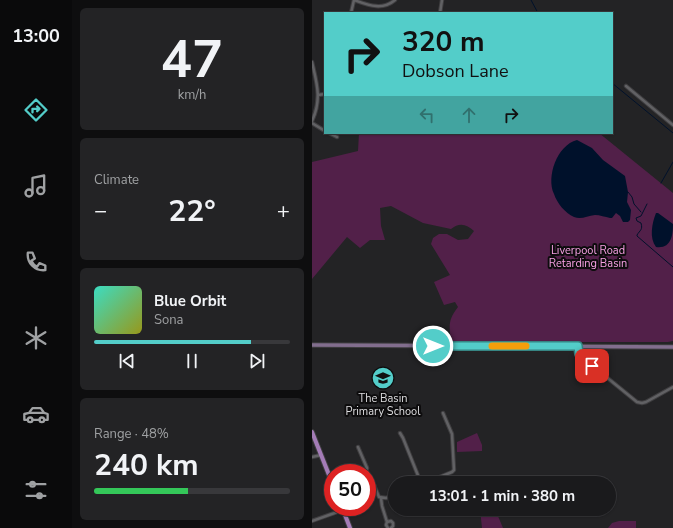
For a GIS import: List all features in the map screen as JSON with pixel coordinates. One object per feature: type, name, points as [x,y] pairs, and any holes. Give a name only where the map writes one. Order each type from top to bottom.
[{"type":"main road","points":[[312,345],[673,347]]},
{"type":"main road","points":[[312,432],[325,464]]},
{"type":"main road","points":[[345,516],[350,528]]},
{"type":"street","points":[[351,12],[354,0],[379,7],[389,4],[395,0]]},
{"type":"street","points":[[440,12],[442,0]]},
{"type":"street","points":[[312,62],[313,75],[318,94],[318,105],[312,122],[324,130]]},
{"type":"street","points":[[626,86],[673,125]]},
{"type":"street","points":[[318,94],[324,94]]},
{"type":"street","points":[[331,134],[336,137]]},
{"type":"street","points":[[578,346],[579,354],[583,358],[637,402],[646,402],[673,387]]},
{"type":"street","points":[[442,476],[454,470],[452,434],[443,413]]},
{"type":"street","points":[[400,433],[418,476]]},
{"type":"street","points":[[358,447],[365,464]]},
{"type":"street","points":[[312,457],[321,455]]},
{"type":"street","points":[[376,493],[381,498],[387,522],[386,525],[389,528],[393,526],[391,521],[387,522]]},
{"type":"street","points":[[381,498],[388,496]]},
{"type":"street","points":[[312,521],[324,516]]},
{"type":"green space","name":"Liverpool Road Retarding Basin","points":[[359,134],[600,134],[673,193],[673,341],[451,342],[450,323],[452,316],[458,307],[455,302],[444,305],[434,282],[450,275],[431,244],[433,238],[439,234],[447,234],[458,240],[468,239],[474,231],[463,225],[457,225],[451,229],[423,223],[391,206],[380,208],[381,226],[385,240],[370,240],[360,248],[347,237],[312,279],[312,162],[358,151]]},
{"type":"green space","points":[[477,433],[482,445],[482,451],[457,452],[457,442]]},
{"type":"green space","points":[[481,516],[498,516],[503,528],[482,528]]},
{"type":"green space","points":[[619,521],[636,521],[636,528],[608,528],[612,523]]},
{"type":"water","points":[[577,140],[592,148],[603,160],[625,176],[628,192],[627,202],[631,210],[630,220],[628,222],[623,222],[620,216],[616,213],[612,218],[595,215],[577,218],[568,213],[557,201],[552,187],[552,171],[555,162],[564,148]]},
{"type":"water","points":[[656,213],[673,224],[672,237],[670,241],[665,246],[661,247],[656,247],[652,239],[652,226]]},
{"type":"waterway","points":[[531,0],[537,12]]},
{"type":"waterway","points":[[613,84],[673,133]]},
{"type":"waterway","points":[[661,183],[673,162]]},
{"type":"waterway","points":[[628,192],[632,197],[634,204],[641,212]]},
{"type":"waterway","points":[[647,204],[641,216],[636,218],[637,221],[641,223],[642,227],[637,236],[673,267]]},
{"type":"slow traffic","points":[[492,346],[526,346]]},
{"type":"place","name":"The Basin Primary School","points":[[383,378]]},
{"type":"route","points":[[433,346],[578,346],[579,354],[592,366]]}]
